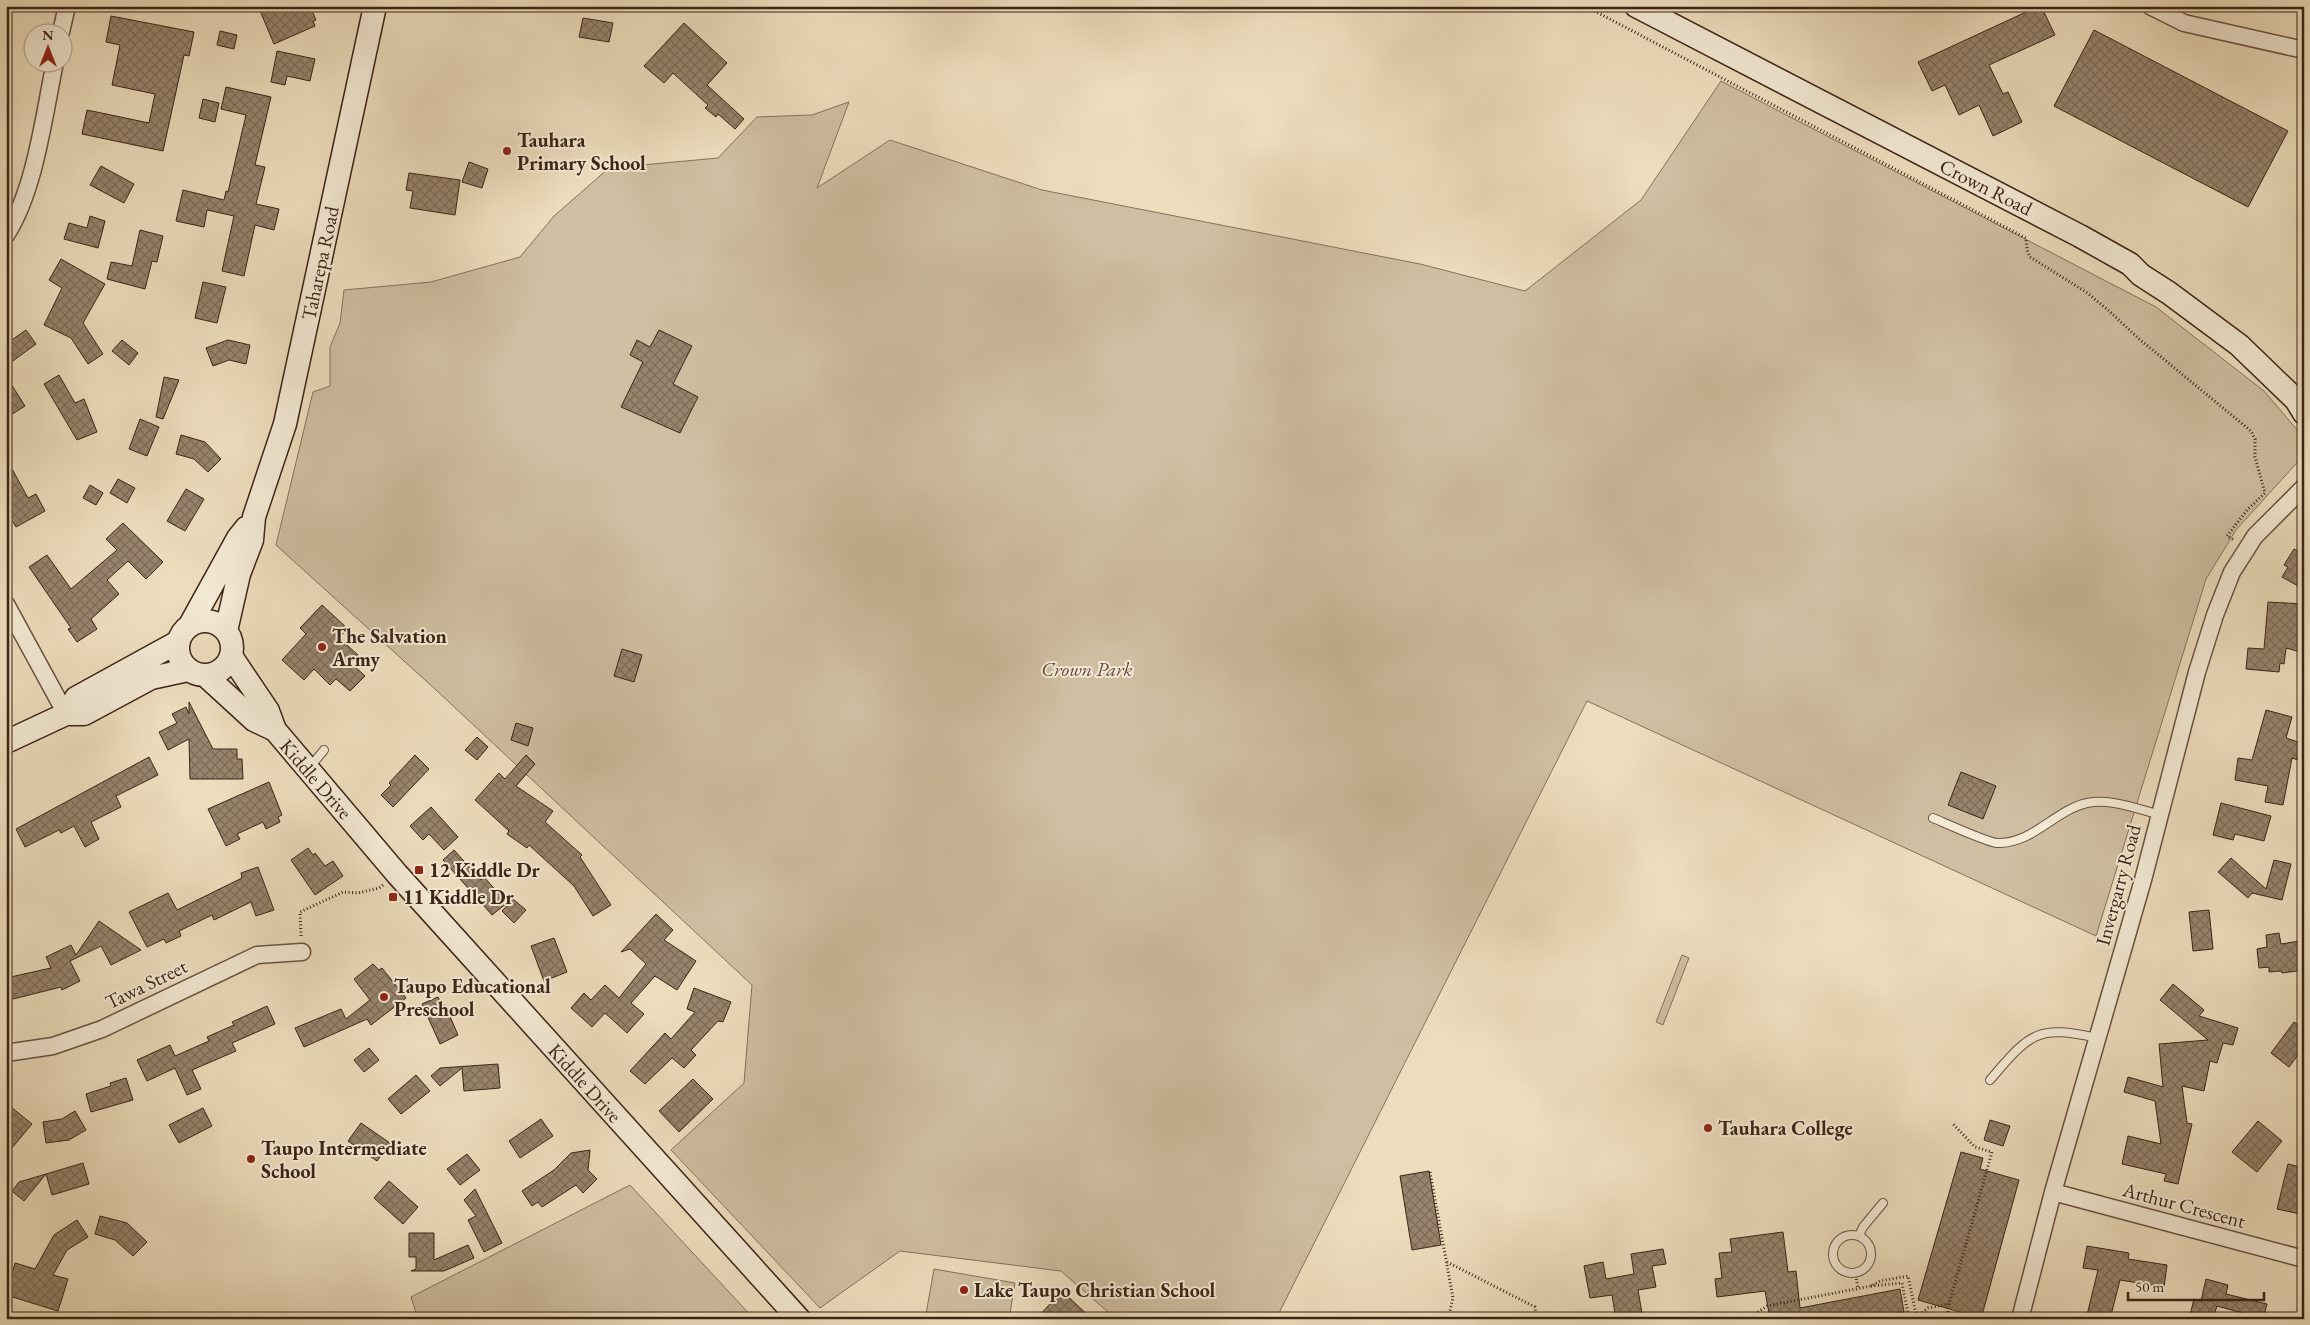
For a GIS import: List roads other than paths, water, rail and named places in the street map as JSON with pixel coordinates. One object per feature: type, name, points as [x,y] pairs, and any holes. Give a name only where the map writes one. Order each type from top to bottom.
[{"type":"street","points":[[63,22],[67,6]]},
{"type":"street","name":"Taharepa Road","points":[[231,656],[230,639],[226,632],[239,574],[252,540],[254,518],[285,424],[375,6]]},
{"type":"street","name":"Crown Road","points":[[1636,6],[2080,236],[2130,264],[2141,275],[2169,293],[2239,345],[2296,400],[2304,412]]},
{"type":"street","points":[[2150,6],[2184,23],[2304,50]]},
{"type":"street","points":[[6,236],[28,185],[53,72]]},
{"type":"street","name":"Invergarry Road","points":[[2020,1319],[2097,1038],[2143,880],[2158,814],[2215,615],[2232,572],[2255,536],[2304,488]]},
{"type":"street","name":"Taharepa Road","points":[[184,634],[238,538],[254,518]]},
{"type":"street","points":[[6,604],[66,714]]},
{"type":"street","points":[[66,714],[76,698],[205,621],[220,626],[226,632]]},
{"type":"street","points":[[184,634],[179,658],[197,673]]},
{"type":"street","points":[[6,742],[66,714],[84,714],[151,678],[221,670],[231,656]]},
{"type":"street","name":"Kiddle Drive","points":[[231,656],[268,711],[274,730]]},
{"type":"street","name":"Kiddle Drive","points":[[197,673],[254,720],[274,730],[397,874],[799,1319]]},
{"type":"street","name":"Tawa Street","points":[[6,1053],[53,1046],[102,1029],[256,954],[302,952]]},
{"type":"street","name":"Arthur Crescent","points":[[2054,1192],[2304,1259]]},
{"type":"lane","points":[[308,769],[324,750]]},
{"type":"lane","points":[[1933,818],[1996,843],[2016,839],[2038,831],[2066,811],[2088,802],[2109,803],[2158,814]]},
{"type":"lane","points":[[1990,1080],[2019,1046],[2030,1038],[2063,1032],[2097,1038]]},
{"type":"lane","points":[[1859,1236],[1863,1227],[1883,1203]]},
{"type":"lane","points":[[1852,1235],[1859,1236],[1868,1244],[1871,1256],[1866,1267],[1855,1272],[1842,1270],[1833,1255],[1833,1249],[1840,1238],[1852,1235]]},
{"type":"place","name":"Tauhara Primary School","points":[[507,151]]},
{"type":"place","name":"The Salvation Army","points":[[322,647]]},
{"type":"place","name":"12 Kiddle Dr","points":[[419,870]]},
{"type":"place","name":"11 Kiddle Dr","points":[[393,897]]},
{"type":"place","name":"Taupo Educational Preschool","points":[[384,997]]},
{"type":"place","name":"Tauhara College","points":[[1708,1128]]},
{"type":"place","name":"Taupo Intermediate School","points":[[251,1159]]},
{"type":"place","name":"Lake Taupo Christian School","points":[[964,1290]]},
{"type":"park label","name":"Crown Park","points":[[1087,669]]}]
